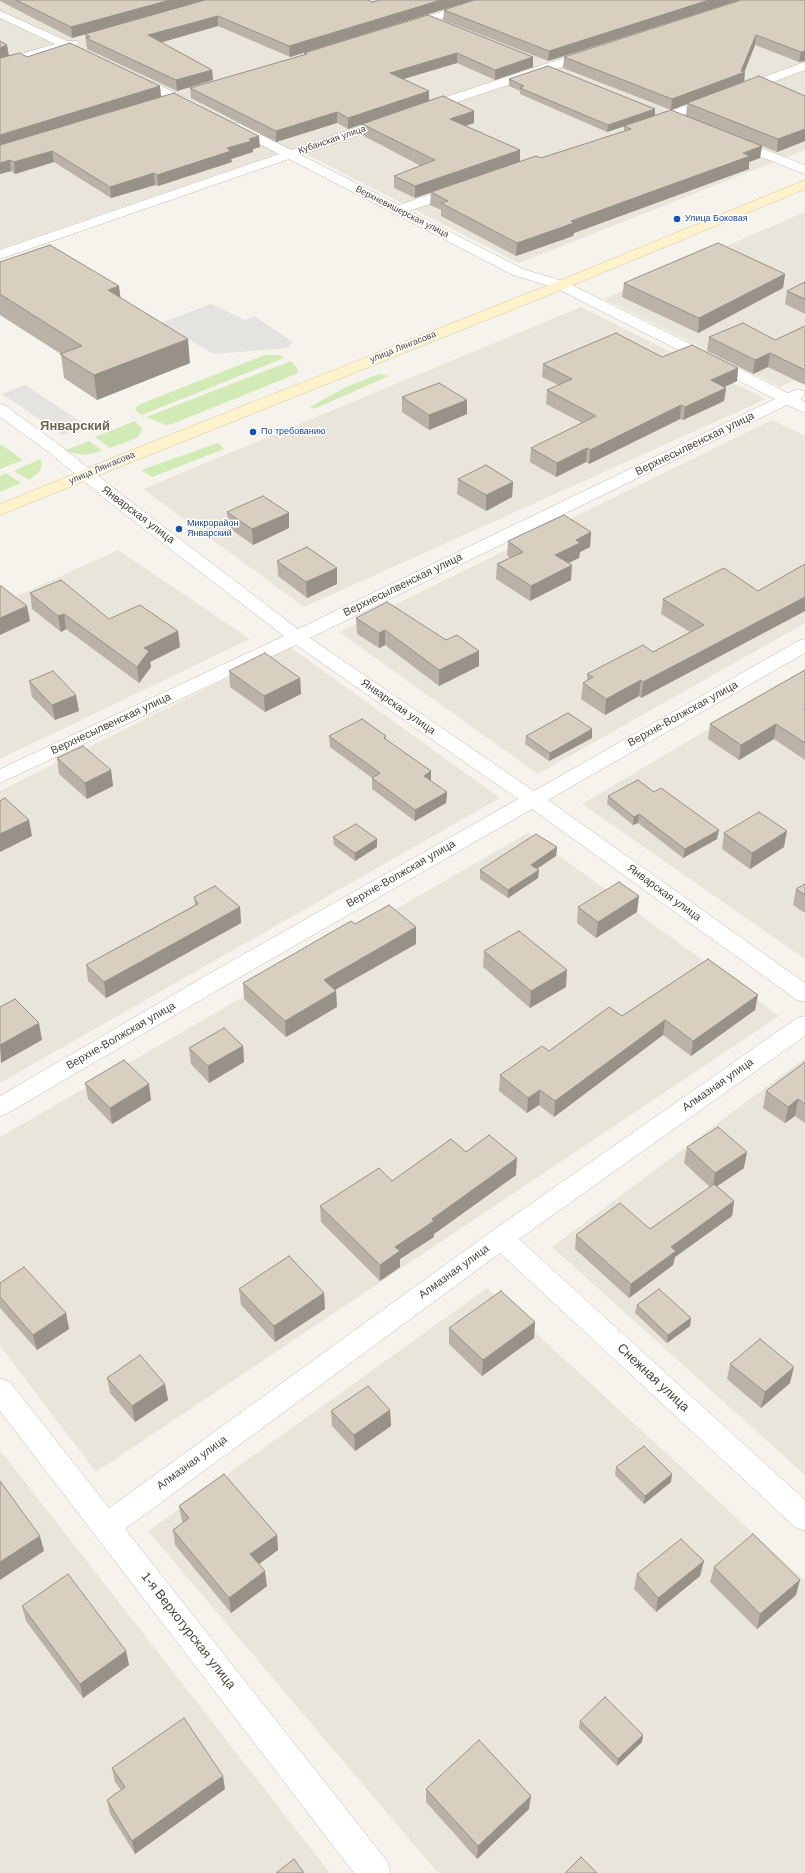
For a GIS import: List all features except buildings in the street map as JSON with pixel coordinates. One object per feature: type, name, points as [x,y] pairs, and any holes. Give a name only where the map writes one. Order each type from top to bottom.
[{"type":"main road","name":"улица Лянгасова","points":[[0,510],[805,184]]},
{"type":"street","points":[[397,29],[491,0]]},
{"type":"street","points":[[0,14],[101,62]]},
{"type":"street","points":[[427,19],[448,28]]},
{"type":"street","points":[[0,64],[82,41]]},
{"type":"street","name":"Кубанская улица","points":[[0,255],[289,154],[606,48]]},
{"type":"street","points":[[532,62],[561,73]]},
{"type":"street","points":[[635,128],[672,116],[805,66]]},
{"type":"street","points":[[122,72],[205,112]]},
{"type":"street","points":[[162,103],[192,93]]},
{"type":"street","points":[[657,110],[686,121]]},
{"type":"street","name":"Верхневишерская улица","points":[[219,119],[518,272],[561,284],[805,408]]},
{"type":"street","points":[[722,136],[805,170]]},
{"type":"street","points":[[398,210],[472,185]]},
{"type":"street","name":"Верхнесылвенская улица","points":[[0,777],[297,637],[805,391]]},
{"type":"street","name":"Январская улица","points":[[0,409],[56,450],[86,475],[297,637],[532,799],[805,994]]},
{"type":"street","name":"Верхне-Волжская улица","points":[[0,1107],[215,981],[532,799],[805,645]]},
{"type":"street","name":"Алмазная улица","points":[[107,1526],[501,1238],[805,1024]]},
{"type":"street","name":"Снежная улица","points":[[501,1238],[805,1518]]},
{"type":"street","name":"1-я Верхотурская улица","points":[[0,1390],[375,1873]]},
{"type":"shaded area","points":[[0,0],[805,0],[805,150],[519,263],[294,148],[0,249]]},
{"type":"shaded area","points":[[805,212],[805,375],[780,387],[604,299]]},
{"type":"shaded area","points":[[211,304],[245,320],[254,316],[293,342],[288,348],[214,354],[160,323]]},
{"type":"shaded area","points":[[581,307],[766,399],[304,607],[143,489]]},
{"type":"shaded area","points":[[25,385],[86,425],[63,435],[2,394]]},
{"type":"shaded area","points":[[772,420],[805,436],[805,623],[538,774],[339,632]]},
{"type":"shaded area","points":[[118,550],[250,639],[0,759],[0,588],[13,598]]},
{"type":"shaded area","points":[[290,647],[500,798],[0,1083],[0,791]]},
{"type":"shaded area","points":[[805,672],[805,959],[582,804]]},
{"type":"shaded area","points":[[528,833],[779,1016],[96,1472],[0,1346],[0,1137]]},
{"type":"shaded area","points":[[805,1058],[805,1475],[552,1247]]},
{"type":"shaded area","points":[[487,1288],[805,1581],[805,1873],[438,1873],[148,1531]]},
{"type":"shaded area","points":[[0,1451],[11,1464],[330,1873],[0,1873]]},
{"type":"green space","points":[[265,355],[280,355],[284,358],[142,415],[135,410],[137,406],[143,403]]},
{"type":"green space","points":[[291,361],[297,368],[298,372],[296,374],[172,424],[166,425],[146,417]]},
{"type":"green space","points":[[379,374],[389,376],[314,409],[310,407],[346,387]]},
{"type":"green space","points":[[135,421],[143,429],[137,438],[110,448],[95,437]]},
{"type":"green space","points":[[89,441],[103,451],[84,455],[68,452],[66,450]]},
{"type":"green space","points":[[218,443],[224,449],[152,477],[141,470]]},
{"type":"green space","points":[[0,444],[23,460],[0,469]]},
{"type":"green space","points":[[40,459],[42,463],[40,471],[29,480],[14,471]]},
{"type":"green space","points":[[6,473],[21,483],[0,492],[0,476]]},
{"type":"place","name":"Улица Боковая","points":[[677,219]]},
{"type":"place","name":"По требованию","points":[[253,432]]},
{"type":"place","name":"Микрорайон Январский","points":[[179,529]]},
{"type":"district","name":"Январский","points":[[75,426]]}]
